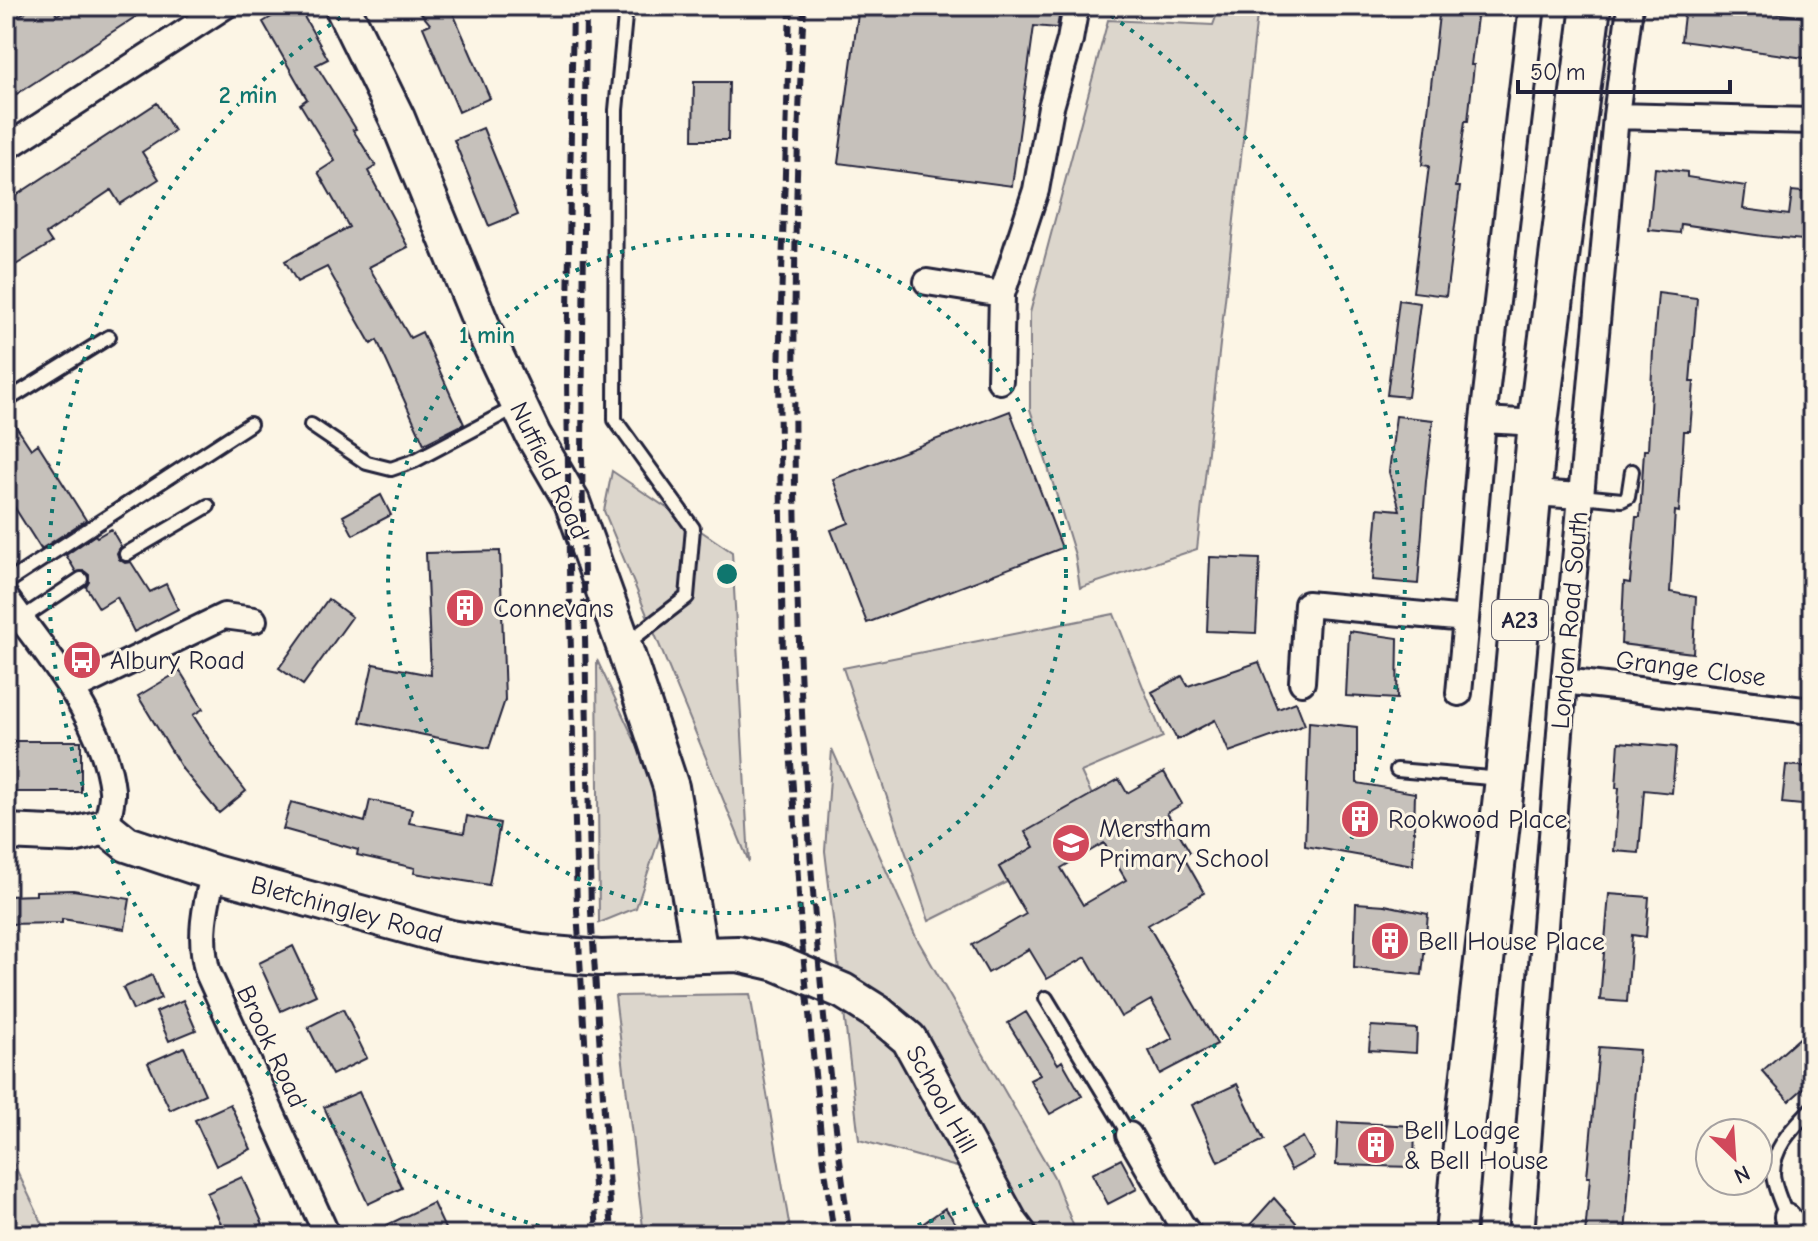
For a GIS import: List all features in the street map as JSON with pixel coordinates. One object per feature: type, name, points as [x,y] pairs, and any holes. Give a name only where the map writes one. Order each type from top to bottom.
[{"type":"main road","name":"London Road South","points":[[1455,1235],[1505,779],[1538,423],[1591,6]]},
{"type":"street","points":[[6,148],[225,6]]},
{"type":"street","name":"Nutfield Road","points":[[342,6],[397,118],[485,333],[533,435],[572,502],[671,787],[700,954]]},
{"type":"street","points":[[1000,381],[1002,294],[1036,190],[1051,107],[1076,6]]},
{"type":"street","points":[[1459,693],[1483,420],[1532,6]]},
{"type":"street","name":"London Road South","points":[[1521,1235],[1564,681],[1616,116],[1630,6]]},
{"type":"street","points":[[1616,116],[1812,121]]},
{"type":"street","points":[[927,282],[1002,294]]},
{"type":"street","points":[[1483,420],[1538,423]]},
{"type":"street","points":[[1532,493],[1581,496]]},
{"type":"street","points":[[6,598],[73,689],[105,753],[112,793],[106,827],[73,835],[6,832]]},
{"type":"street","points":[[1302,682],[1307,604],[1466,619]]},
{"type":"street","points":[[73,689],[224,616],[254,620]]},
{"type":"street","name":"Grange Close","points":[[1564,681],[1812,711]]},
{"type":"street","name":"Bletchingley Road","points":[[106,827],[127,844],[214,873],[451,938],[541,953],[600,958],[700,954]]},
{"type":"street","name":"Brook Road","points":[[214,873],[203,933],[208,973],[327,1235]]},
{"type":"street","name":"School Hill","points":[[700,954],[738,954],[777,963],[843,991],[903,1033],[921,1058],[1019,1235]]},
{"type":"street","points":[[1129,1135],[1190,1235]]},
{"type":"street","points":[[1787,1217],[1806,1235]]},
{"type":"lane","points":[[624,646],[687,597],[693,528],[615,420],[616,110],[626,6]]},
{"type":"lane","points":[[6,401],[109,337]]},
{"type":"lane","points":[[311,425],[367,463],[391,469],[414,461],[519,406]]},
{"type":"lane","points":[[6,583],[250,424]]},
{"type":"lane","points":[[1581,496],[1622,500],[1628,497],[1632,471]]},
{"type":"lane","points":[[126,554],[208,506]]},
{"type":"lane","points":[[21,619],[81,579]]},
{"type":"lane","points":[[1397,770],[1505,779]]},
{"type":"lane","points":[[1046,998],[1129,1135]]},
{"type":"lane","points":[[1787,1217],[1773,1174],[1777,1154],[1785,1136],[1812,1108]]},
{"type":"shaded area","points":[[1220,6],[1258,6],[1197,549],[1080,588],[1075,555],[1030,409],[1030,313],[1108,20],[1213,25]]},
{"type":"shaded area","points":[[612,471],[732,552],[749,862],[604,511]]},
{"type":"shaded area","points":[[1114,614],[1163,737],[1081,772],[1092,795],[1026,833],[1034,847],[999,867],[1007,882],[929,921],[843,668]]},
{"type":"shaded area","points":[[597,660],[649,771],[661,833],[636,908],[599,923]]},
{"type":"shaded area","points":[[832,749],[916,937],[1054,1177],[1077,1235],[1028,1235],[964,1169],[859,1140],[825,851]]},
{"type":"shaded area","points":[[750,994],[791,1235],[644,1235],[615,996]]},
{"type":"shaded area","points":[[6,1148],[48,1235],[6,1235]]},
{"type":"building","points":[[34,6],[51,6],[57,15],[71,6],[152,6],[6,101],[6,24]]},
{"type":"building","points":[[290,6],[298,6],[328,59],[316,65],[376,166],[368,171],[408,247],[369,267],[410,338],[422,332],[464,424],[424,444],[377,340],[371,344],[327,267],[297,282],[285,261],[349,227],[318,172],[335,161],[300,104],[307,99],[263,22]]},
{"type":"building","points":[[415,6],[450,6],[490,98],[459,112],[423,27],[430,24]]},
{"type":"building","points":[[859,6],[1061,6],[1057,28],[1034,26],[1012,186],[838,163]]},
{"type":"building","points":[[1440,6],[1478,9],[1468,121],[1465,121],[1456,187],[1460,187],[1446,296],[1413,292],[1429,166],[1422,165]]},
{"type":"building","points":[[1685,6],[1719,6],[1812,18],[1812,59],[1681,41]]},
{"type":"building","points":[[694,82],[729,82],[728,140],[693,140]]},
{"type":"building","points":[[157,103],[174,131],[142,152],[159,179],[120,204],[111,190],[46,234],[52,243],[14,266],[6,253],[6,202]]},
{"type":"building","points":[[483,128],[518,214],[489,226],[454,140]]},
{"type":"building","points":[[1655,168],[1687,172],[1687,177],[1746,186],[1743,209],[1789,215],[1792,191],[1812,193],[1812,241],[1681,224],[1680,233],[1649,230]]},
{"type":"building","points":[[1658,293],[1697,298],[1690,382],[1694,382],[1690,431],[1684,431],[1670,592],[1696,597],[1693,653],[1621,644],[1624,582],[1630,583],[1636,517],[1640,517],[1644,450],[1648,450]]},
{"type":"building","points":[[1399,300],[1420,303],[1408,397],[1387,395]]},
{"type":"building","points":[[6,411],[31,449],[38,444],[86,520],[41,549],[6,494]]},
{"type":"building","points":[[1010,411],[1062,548],[867,623],[831,530],[849,523],[833,479]]},
{"type":"building","points":[[1396,416],[1433,420],[1418,584],[1372,580],[1378,508],[1400,510],[1389,472]]},
{"type":"building","points":[[381,495],[391,515],[353,535],[343,516]]},
{"type":"building","points":[[111,529],[121,546],[117,553],[119,559],[125,563],[131,562],[150,592],[166,584],[178,609],[134,632],[117,597],[99,608],[86,587],[89,575],[84,571],[76,572],[66,555],[95,535],[97,537]]},
{"type":"building","name":"Connevans","points":[[500,551],[505,700],[489,748],[360,722],[373,664],[431,675],[426,553]]},
{"type":"building","points":[[1210,557],[1260,559],[1256,633],[1207,631]]},
{"type":"building","points":[[328,599],[352,617],[303,685],[279,668]]},
{"type":"building","points":[[1349,631],[1398,638],[1397,699],[1346,696]]},
{"type":"building","points":[[1259,662],[1278,709],[1296,702],[1305,725],[1229,752],[1215,720],[1177,740],[1152,692],[1182,676],[1188,686]]},
{"type":"building","points":[[180,671],[203,709],[193,715],[246,791],[219,813],[183,770],[138,696]]},
{"type":"building","name":"Rookwood Place","points":[[1309,722],[1357,727],[1357,783],[1415,793],[1413,865],[1305,846]]},
{"type":"building","points":[[6,741],[81,741],[81,792],[6,792]]},
{"type":"building","points":[[1619,742],[1676,747],[1672,793],[1644,790],[1639,853],[1614,851]]},
{"type":"building","points":[[1786,765],[1812,767],[1812,806],[1782,803]]},
{"type":"building","points":[[1164,772],[1182,804],[1167,813],[1190,852],[1183,856],[1204,893],[1148,925],[1217,1044],[1160,1074],[1149,1051],[1173,1038],[1151,1000],[1121,1017],[1086,957],[1047,979],[1029,949],[988,973],[972,945],[1026,914],[999,867],[1034,847],[1025,832],[1119,779],[1127,793]],"holes":[[[1104,843],[1126,880],[1083,905],[1061,868]]]},
{"type":"building","points":[[370,800],[412,809],[409,823],[464,833],[467,816],[500,823],[489,885],[414,873],[415,868],[357,855],[358,850],[283,829],[291,802],[365,822]]},
{"type":"building","points":[[73,890],[130,899],[125,929],[62,919],[62,923],[6,924],[6,896]]},
{"type":"building","points":[[1609,894],[1649,897],[1646,937],[1632,935],[1627,1002],[1600,1000]]},
{"type":"building","name":"Bell House Place","points":[[1356,903],[1385,905],[1428,914],[1422,975],[1354,968]]},
{"type":"building","points":[[293,946],[316,995],[281,1011],[259,963]]},
{"type":"building","points":[[152,975],[161,998],[133,1010],[123,988]]},
{"type":"building","points":[[183,1000],[196,1030],[169,1041],[156,1012]]},
{"type":"building","points":[[343,1009],[367,1058],[332,1075],[308,1027]]},
{"type":"building","points":[[1026,1012],[1058,1064],[1062,1061],[1082,1096],[1050,1114],[1030,1080],[1040,1075],[1008,1023]]},
{"type":"building","points":[[1371,1026],[1417,1029],[1416,1053],[1369,1050]]},
{"type":"building","points":[[1812,1027],[1812,1081],[1789,1101],[1762,1071]]},
{"type":"building","points":[[184,1047],[205,1094],[170,1110],[148,1063]]},
{"type":"building","points":[[1599,1047],[1639,1050],[1625,1235],[1585,1235]]},
{"type":"building","points":[[1237,1084],[1264,1140],[1218,1162],[1192,1105]]},
{"type":"building","points":[[359,1092],[402,1188],[368,1204],[324,1107]]},
{"type":"building","points":[[230,1104],[251,1149],[216,1166],[195,1120]]},
{"type":"building","name":"Bell Lodge & Bell House","points":[[1338,1122],[1415,1126],[1414,1167],[1336,1165]]},
{"type":"building","points":[[1303,1137],[1314,1157],[1291,1170],[1280,1150]]},
{"type":"building","points":[[1121,1159],[1137,1189],[1108,1204],[1092,1174]]},
{"type":"building","points":[[242,1177],[263,1224],[239,1235],[226,1235],[207,1193]]},
{"type":"building","points":[[1274,1198],[1307,1235],[1241,1235]]},
{"type":"building","points":[[433,1203],[448,1235],[366,1235]]},
{"type":"building","points":[[945,1208],[964,1235],[907,1235]]},
{"type":"railway","points":[[573,6],[567,374],[569,567],[577,910],[597,1235]]},
{"type":"railway","points":[[586,6],[582,454],[585,638],[591,911],[612,1235]]},
{"type":"railway","points":[[790,6],[779,373],[783,662],[801,932],[834,1235]]},
{"type":"railway","points":[[804,6],[795,308],[795,489],[800,676],[818,956],[850,1235]]},
{"type":"place","name":"Connevans","points":[[465,608]]},
{"type":"place","name":"Albury Road","points":[[82,660]]},
{"type":"place","name":"Rookwood Place","points":[[1360,819]]},
{"type":"place","name":"Merstham Primary School","points":[[1071,843]]},
{"type":"place","name":"Bell House Place","points":[[1390,941]]},
{"type":"place","name":"Bell Lodge & Bell House","points":[[1376,1145]]}]
